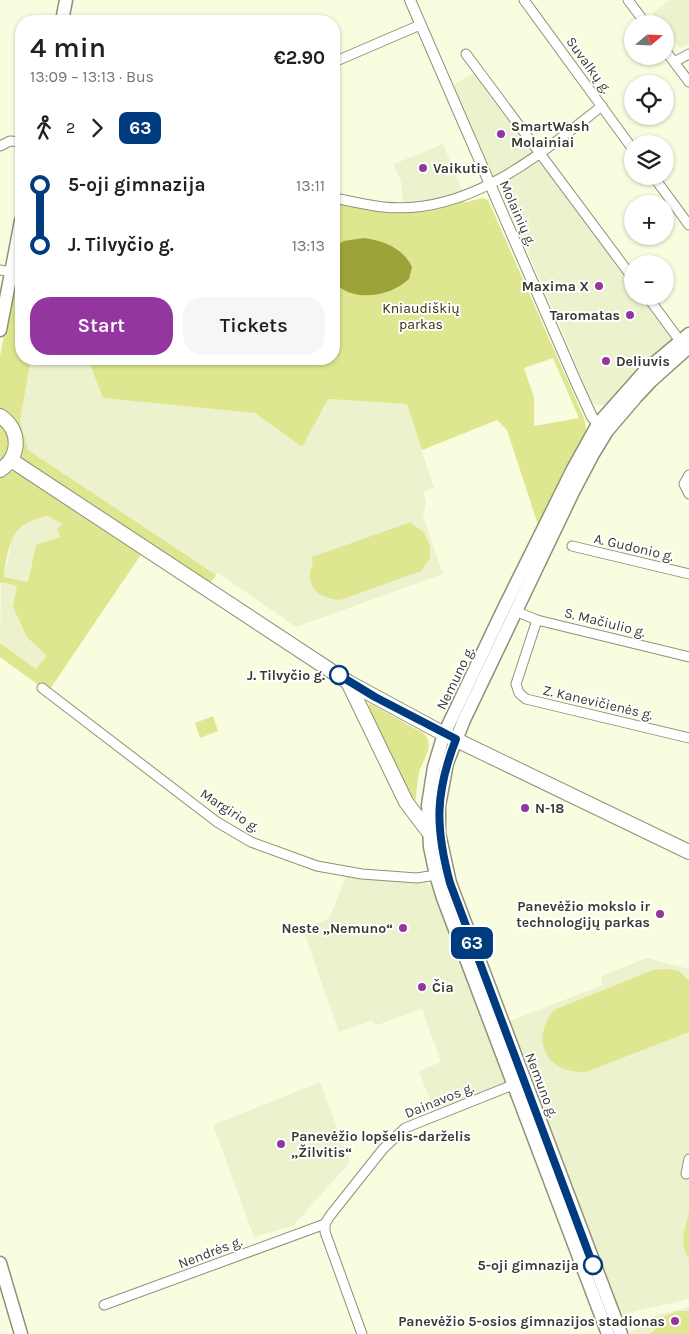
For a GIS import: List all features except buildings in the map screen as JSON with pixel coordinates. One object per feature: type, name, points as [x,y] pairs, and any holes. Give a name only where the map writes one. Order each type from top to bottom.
[{"type":"main road","points":[[63,15],[66,0]]},
{"type":"main road","points":[[0,330],[6,271],[15,241]]},
{"type":"main road","name":"Nemuno g.","points":[[621,1334],[450,883],[439,833],[439,806],[450,737],[504,608],[572,471],[638,377],[687,345]]},
{"type":"main road","points":[[0,416],[8,422],[15,436],[15,452],[11,460],[0,470]]},
{"type":"main road","name":"Nemuno g.","points":[[602,428],[515,611],[434,767],[430,782],[428,831],[436,875],[513,1085],[608,1334]]},
{"type":"main road","points":[[11,460],[348,682],[450,737],[689,852]]},
{"type":"main road","points":[[348,682],[403,796],[428,831]]},
{"type":"main road","points":[[0,1263],[21,1334]]},
{"type":"street","name":"Molainių g.","points":[[410,0],[576,382],[592,417],[602,428]]},
{"type":"street","name":"Suvalkų g.","points":[[524,0],[624,137]]},
{"type":"street","points":[[628,0],[639,15]]},
{"type":"street","points":[[340,59],[420,25]]},
{"type":"street","points":[[466,54],[624,266]]},
{"type":"street","points":[[689,54],[674,62],[689,82]]},
{"type":"street","points":[[340,199],[383,207],[421,206],[472,193],[541,154],[602,106]]},
{"type":"street","points":[[0,146],[10,141],[15,141]]},
{"type":"street","points":[[660,185],[689,225]]},
{"type":"street","points":[[654,305],[687,345]]},
{"type":"street","points":[[689,476],[684,484],[689,494]]},
{"type":"street","name":"A. Gudonio g.","points":[[572,546],[689,574]]},
{"type":"street","name":"S. Mačiulio g.","points":[[515,611],[537,620],[689,657]]},
{"type":"street","name":"Z. Kanevičienės g.","points":[[537,620],[516,684],[519,693],[526,699],[689,738]]},
{"type":"street","name":"Margirio g.","points":[[42,688],[217,822],[251,842],[317,866],[362,874],[417,878],[436,875]]},
{"type":"street","name":"Dainavos g.","points":[[325,1224],[383,1150],[405,1128],[513,1085]]},
{"type":"street","points":[[686,1174],[689,1159]]},
{"type":"street","points":[[325,1224],[325,1232],[362,1334]]},
{"type":"street","name":"Nendrės g.","points":[[104,1305],[325,1224]]},
{"type":"shaded area","points":[[669,0],[689,0],[689,43],[680,48],[674,40],[674,15],[654,15],[653,13]]},
{"type":"shaded area","points":[[477,71],[540,160],[624,271],[624,305],[650,305],[673,337],[672,341],[606,405],[596,405],[591,402],[559,323],[453,85]]},
{"type":"shaded area","points":[[443,144],[462,190],[431,201],[403,204],[401,182],[394,164]]},
{"type":"shaded area","points":[[364,238],[392,246],[404,255],[412,267],[409,279],[392,290],[371,295],[351,293],[342,289],[340,287],[340,243]]},
{"type":"shaded area","points":[[30,365],[90,365],[103,398],[255,413],[302,447],[327,399],[407,404],[434,488],[423,492],[426,502],[423,516],[443,574],[296,627],[218,573],[216,575],[28,450],[20,420]]},
{"type":"shaded area","points":[[47,516],[64,524],[57,529],[60,537],[36,545],[28,582],[4,577],[12,540],[17,530],[26,523]]},
{"type":"shaded area","points":[[1,582],[17,586],[48,656],[36,669],[0,643]]},
{"type":"shaded area","points":[[346,876],[426,883],[434,889],[507,1082],[434,1111],[419,1071],[441,1062],[422,1009],[377,1025],[371,1021],[339,1032],[302,927],[329,919]]},
{"type":"shaded area","points":[[647,958],[689,969],[689,1299],[618,1315],[507,1022],[603,985],[601,976]]},
{"type":"shaded area","name":"Panevėžio lopšelis-darželis „Žilvitis“","points":[[320,1082],[350,1162],[293,1226],[254,1237],[213,1125]]},
{"type":"shaded area","name":"Panevėžio 5-osios gimnazijos stadionas","points":[[689,1307],[689,1334],[629,1334],[657,1315]]},
{"type":"green space","name":"Kniaudiškių parkas","points":[[482,198],[488,200],[584,418],[585,436],[539,528],[507,430],[497,420],[422,450],[407,404],[328,399],[302,447],[255,413],[103,398],[90,365],[340,365],[340,202],[383,209],[457,201],[467,202]],"holes":[[[553,358],[579,418],[534,426],[534,397],[524,368]]]},
{"type":"green space","points":[[15,280],[15,365],[30,365],[20,420],[28,450],[216,575],[209,585],[28,465],[20,455],[0,412],[0,356]]},
{"type":"green space","points":[[0,420],[12,443],[0,466]]},
{"type":"green space","points":[[8,471],[16,472],[144,550],[48,692],[0,657],[0,643],[36,669],[47,656],[27,637],[13,607],[17,586],[1,582],[0,585],[0,474]],"holes":[[[47,516],[63,524],[57,529],[60,537],[36,545],[28,582],[4,577],[9,547],[20,528],[30,521]]]},
{"type":"green space","points":[[411,522],[424,532],[430,547],[430,558],[421,571],[340,600],[323,596],[315,590],[310,580],[312,557]]},
{"type":"green space","points":[[369,703],[423,733],[429,742],[429,747],[419,773],[415,806],[368,709]]},
{"type":"green space","points":[[213,716],[218,731],[200,738],[195,723]]},
{"type":"green space","points":[[667,969],[679,971],[689,981],[689,1032],[586,1072],[561,1068],[546,1053],[543,1044],[543,1033],[554,1010],[653,970]]},
{"type":"green space","points":[[689,1212],[689,1258],[684,1242]]},
{"type":"green space","name":"Panevėžio 5-osios gimnazijos stadionas","points":[[678,1311],[689,1311],[689,1334],[649,1334],[654,1331],[663,1317]]},
{"type":"bus line","name":"63","points":[[339,675],[375,697],[456,739],[447,763],[438,814],[443,858],[450,883],[593,1265]]},
{"type":"place","name":"SmartWash Molainiai","points":[[501,134]]},
{"type":"place","name":"Vaikutis","points":[[423,168]]},
{"type":"place","name":"Maxima X","points":[[599,286]]},
{"type":"place","name":"Taromatas","points":[[630,315]]},
{"type":"place","name":"Deliuvis","points":[[606,361]]},
{"type":"place","name":"J. Tilvyčio g.","points":[[339,675]]},
{"type":"place","name":"N-18","points":[[525,808]]},
{"type":"place","name":"Panevėžio mokslo ir technologijų parkas","points":[[660,914]]},
{"type":"place","name":"Neste „Nemuno“","points":[[403,928]]},
{"type":"place","name":"Čia","points":[[422,987]]},
{"type":"place","name":"Panevėžio lopšelis-darželis „Žilvitis“","points":[[281,1144]]},
{"type":"place","name":"5-oji gimnazija","points":[[593,1265]]},
{"type":"place","name":"Panevėžio 5-osios gimnazijos stadionas","points":[[675,1321]]}]
